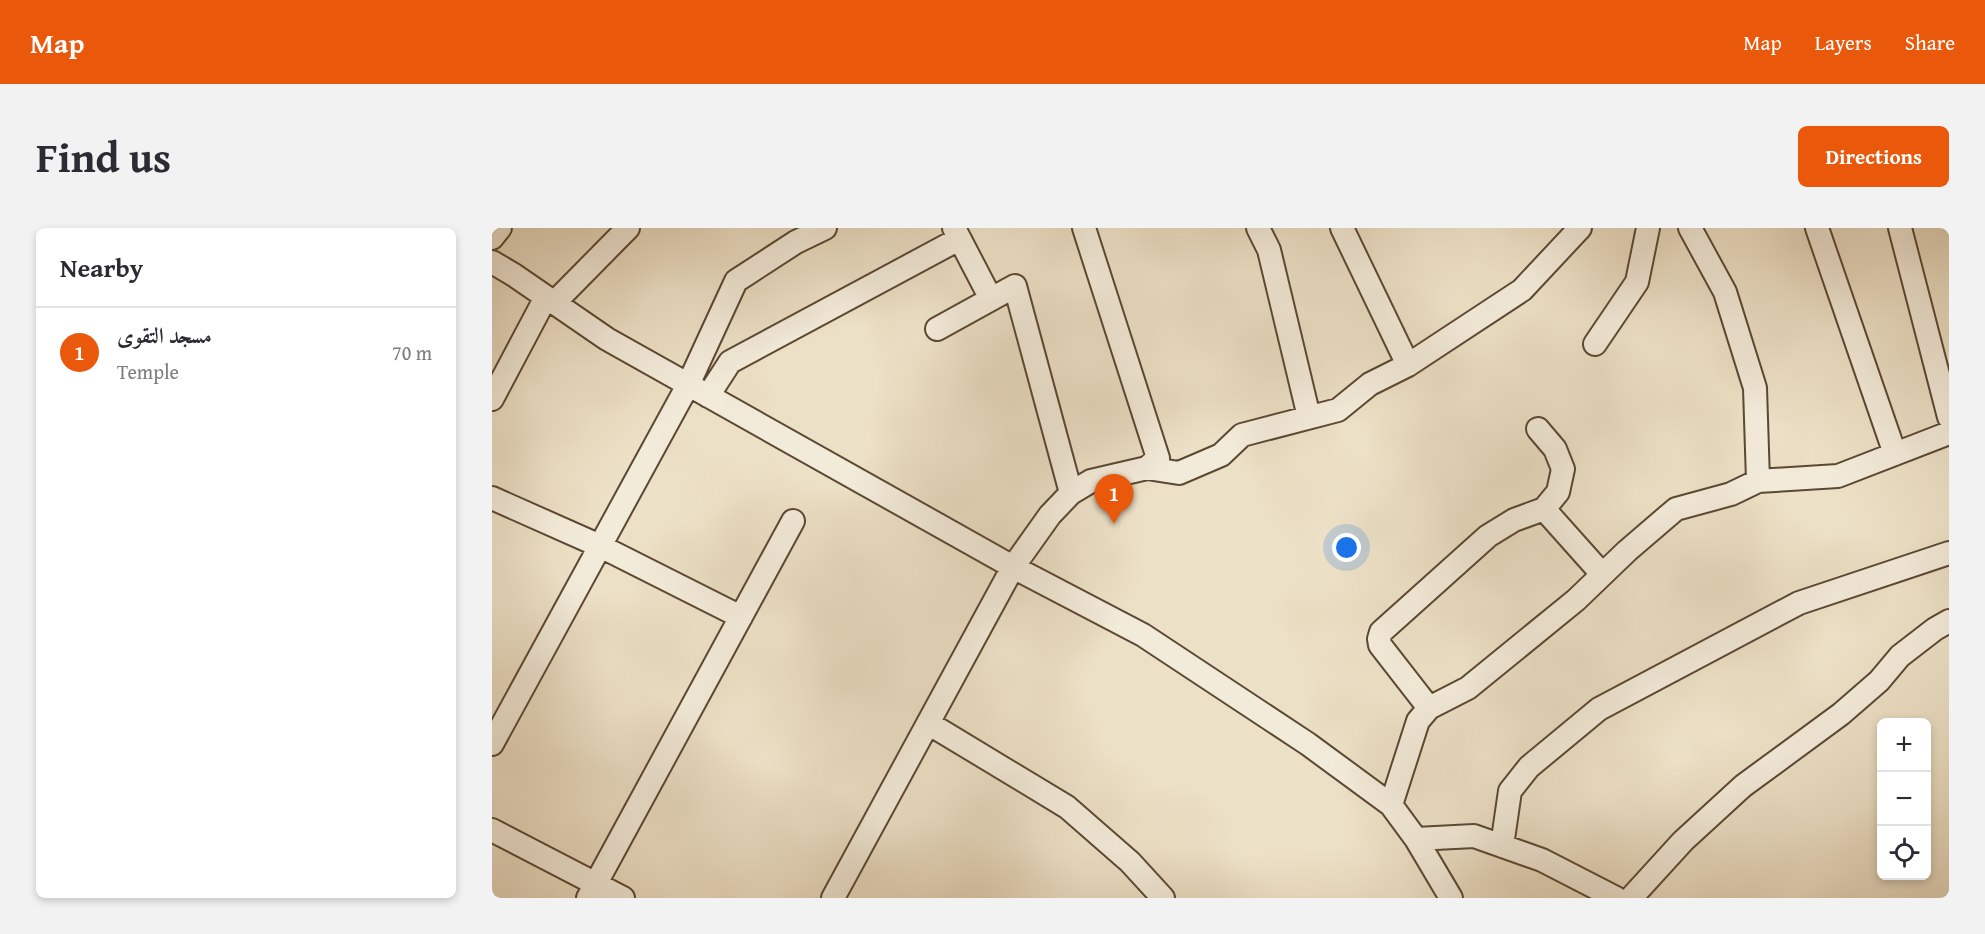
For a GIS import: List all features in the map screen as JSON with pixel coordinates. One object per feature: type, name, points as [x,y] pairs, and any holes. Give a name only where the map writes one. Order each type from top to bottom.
[{"type":"street","points":[[492,238],[500,228]]},
{"type":"street","points":[[492,399],[550,300],[628,228]]},
{"type":"street","points":[[492,744],[688,385],[736,281],[796,242],[825,228]]},
{"type":"street","points":[[1084,228],[1158,458],[1147,468]]},
{"type":"street","points":[[1258,228],[1269,250],[1309,417]]},
{"type":"street","points":[[1342,228],[1408,365]]},
{"type":"street","points":[[833,898],[1013,567],[1050,515],[1071,493],[1091,481],[1147,468],[1179,473],[1221,455],[1242,435],[1338,410],[1370,384],[1408,365],[1522,290],[1581,228]]},
{"type":"street","points":[[1595,344],[1637,282],[1648,228]]},
{"type":"street","points":[[1690,228],[1725,292],[1755,388],[1758,481]]},
{"type":"street","points":[[1817,228],[1895,454]]},
{"type":"street","points":[[1900,228],[1949,417]]},
{"type":"street","points":[[708,396],[730,362],[957,234],[991,299]]},
{"type":"street","points":[[492,262],[607,339],[1013,567],[1143,635],[1308,744],[1391,804],[1416,839],[1451,898]]},
{"type":"street","points":[[937,329],[1015,286],[1071,493]]},
{"type":"street","points":[[1429,708],[1380,645],[1381,632],[1488,536],[1514,520],[1544,509],[1558,492],[1563,469],[1555,449],[1538,429]]},
{"type":"street","points":[[1391,804],[1418,721],[1429,708],[1468,688],[1576,600],[1676,509],[1731,494],[1758,481],[1838,476],[1949,433]]},
{"type":"street","points":[[492,498],[600,546],[741,617]]},
{"type":"street","points":[[1544,509],[1602,574]]},
{"type":"street","points":[[592,891],[792,521]]},
{"type":"street","points":[[1502,846],[1510,791],[1529,767],[1599,709],[1799,603],[1949,553]]},
{"type":"street","points":[[1631,898],[1683,841],[1743,786],[1841,714],[1879,681],[1900,656],[1949,621]]},
{"type":"street","points":[[928,723],[1067,807],[1130,862],[1163,898]]},
{"type":"street","points":[[492,830],[592,891],[623,898]]},
{"type":"street","points":[[1416,839],[1474,836],[1542,860],[1616,898]]},
{"type":"place","name":"مسجد التقوى","points":[[1114,524]]}]
